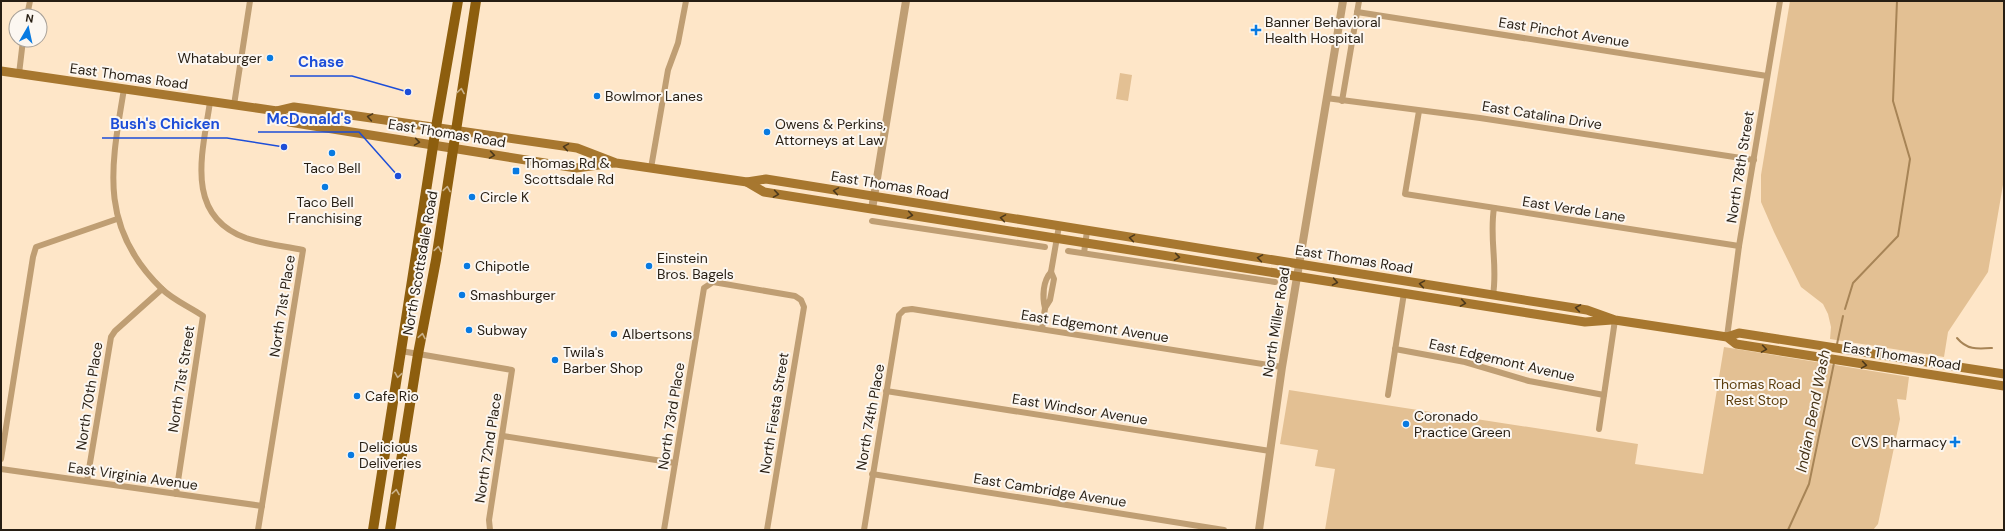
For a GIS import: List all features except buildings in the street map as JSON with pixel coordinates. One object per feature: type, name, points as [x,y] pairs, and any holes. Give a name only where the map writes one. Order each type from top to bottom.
[{"type":"main road","name":"North Scottsdale Road","points":[[373,530],[436,127],[458,1]]},
{"type":"main road","name":"North Scottsdale Road","points":[[390,530],[418,354],[457,130],[476,1]]},
{"type":"main road","name":"East Thomas Road","points":[[1,71],[277,112],[294,107],[577,148],[616,162],[651,168],[747,182],[766,179],[1587,310],[1615,320],[1727,337],[1739,333],[2004,374]]},
{"type":"main road","name":"East Thomas Road","points":[[277,112],[289,122],[576,168],[616,162]]},
{"type":"main road","name":"East Thomas Road","points":[[747,182],[764,192],[928,217],[1026,234],[1297,275],[1585,322],[1615,320]]},
{"type":"main road","points":[[408,308],[426,311]]},
{"type":"main road","name":"East Thomas Road","points":[[1727,337],[1736,344],[2004,386]]},
{"type":"main road","points":[[1954,378],[1963,374],[2004,381]]},
{"type":"street","points":[[234,105],[250,1]]},
{"type":"street","points":[[651,168],[668,70],[678,43],[686,1]]},
{"type":"street","points":[[872,209],[906,1]]},
{"type":"street","name":"North Miller Road","points":[[1259,530],[1298,264],[1343,1]]},
{"type":"street","points":[[1342,101],[1359,1]]},
{"type":"street","name":"North 78th Street","points":[[1727,337],[1739,246],[1780,1]]},
{"type":"street","name":"East Pinchot Avenue","points":[[1357,12],[1767,76]]},
{"type":"street","points":[[19,74],[23,48]]},
{"type":"street","name":"North 71st Street","points":[[124,89],[113,159],[112,177],[117,219],[133,253],[162,289],[203,316],[176,494]]},
{"type":"street","name":"East Catalina Drive","points":[[1326,98],[1480,118],[1754,160]]},
{"type":"street","name":"North 71st Place","points":[[210,102],[200,164],[200,181],[204,195],[211,210],[220,221],[232,231],[246,238],[303,250],[258,530]]},
{"type":"street","name":"East Verde Lane","points":[[1419,111],[1405,194],[1739,246]]},
{"type":"street","points":[[1494,208],[1491,234],[1496,270],[1494,295]]},
{"type":"street","name":"East Thomas Road","points":[[926,229],[928,217]]},
{"type":"street","points":[[1,459],[33,257],[36,247],[117,219]]},
{"type":"street","points":[[872,221],[1044,247]]},
{"type":"street","points":[[1025,244],[1028,222]]},
{"type":"street","points":[[1042,329],[1045,308],[1050,300],[1054,279],[1052,272],[1059,226]]},
{"type":"street","points":[[1084,253],[1088,231]]},
{"type":"street","points":[[1068,251],[1275,282]]},
{"type":"street","points":[[1226,275],[1228,265]]},
{"type":"street","name":"North 73rd Place","points":[[664,530],[704,288],[713,282],[794,296],[801,300]]},
{"type":"street","name":"North 70th Place","points":[[87,481],[111,337],[115,331],[162,289]]},
{"type":"street","points":[[1388,395],[1404,293]]},
{"type":"street","name":"North Fiesta Street","points":[[767,530],[804,307],[801,300]]},
{"type":"street","name":"East Edgemont Avenue","points":[[904,310],[912,309],[1282,368]]},
{"type":"street","name":"North 74th Place","points":[[864,530],[886,391],[900,315],[904,310]]},
{"type":"street","points":[[1598,429],[1615,320]]},
{"type":"street","name":"East Edgemont Avenue","points":[[1395,349],[1466,362],[1530,381],[1604,394]]},
{"type":"street","points":[[401,351],[418,354]]},
{"type":"street","name":"North 72nd Place","points":[[418,354],[512,370],[489,520],[490,530]]},
{"type":"street","name":"East Windsor Avenue","points":[[886,391],[1270,451]]},
{"type":"street","points":[[503,436],[675,463]]},
{"type":"street","name":"East Virginia Avenue","points":[[1,468],[262,506]]},
{"type":"street","name":"East Cambridge Avenue","points":[[872,474],[1224,530]]},
{"type":"green space","points":[[1790,1],[2004,1],[2004,179],[1988,272],[1948,332],[1944,357],[1830,339],[1831,327],[1828,314],[1823,304],[1801,287],[1761,202],[1761,175]]},
{"type":"green space","points":[[1120,73],[1132,75],[1128,101],[1116,99]]},
{"type":"green space","name":"Thomas Road Rest Stop","points":[[1724,347],[1909,377],[1906,400],[1897,399],[1900,419],[1878,524],[1873,530],[1325,530],[1335,469],[1315,466],[1318,450],[1280,444],[1289,390],[1638,444],[1635,464],[1703,474]]},
{"type":"waterway","name":"Indian Bend Wash","points":[[1845,309],[1853,283],[1898,236],[1910,159],[1893,101],[1897,1]]},
{"type":"waterway","name":"Indian Bend Wash","points":[[1837,344],[1843,316]]},
{"type":"waterway","points":[[1957,338],[1969,347],[1992,348]]},
{"type":"waterway","name":"Indian Bend Wash","points":[[1788,530],[1809,484],[1834,363]]},
{"type":"place","name":"Banner Behavioral Health Hospital","points":[[1256,30]]},
{"type":"place","name":"Whataburger","points":[[270,58]]},
{"type":"place","name":"Chase","points":[[408,92]]},
{"type":"place","name":"Bowlmor Lanes","points":[[597,96]]},
{"type":"place","name":"Owens & Perkins, Attorneys at Law","points":[[767,132]]},
{"type":"place","name":"Bush's Chicken","points":[[284,147]]},
{"type":"place","name":"Taco Bell","points":[[332,153]]},
{"type":"place","name":"Thomas Rd & Scottsdale Rd","points":[[516,171]]},
{"type":"place","name":"McDonald's","points":[[398,176]]},
{"type":"place","name":"Taco Bell Franchising","points":[[325,187]]},
{"type":"place","name":"Circle K","points":[[472,197]]},
{"type":"place","name":"Chipotle","points":[[467,266]]},
{"type":"place","name":"Einstein Bros. Bagels","points":[[649,266]]},
{"type":"place","name":"Smashburger","points":[[462,295]]},
{"type":"place","name":"Subway","points":[[469,330]]},
{"type":"place","name":"Albertsons","points":[[614,334]]},
{"type":"place","name":"Twila's Barber Shop","points":[[555,360]]},
{"type":"place","name":"Cafe Rio","points":[[357,396]]},
{"type":"place","name":"Coronado Practice Green","points":[[1406,424]]},
{"type":"place","name":"CVS Pharmacy","points":[[1955,442]]},
{"type":"place","name":"Delicious Deliveries","points":[[351,455]]}]
